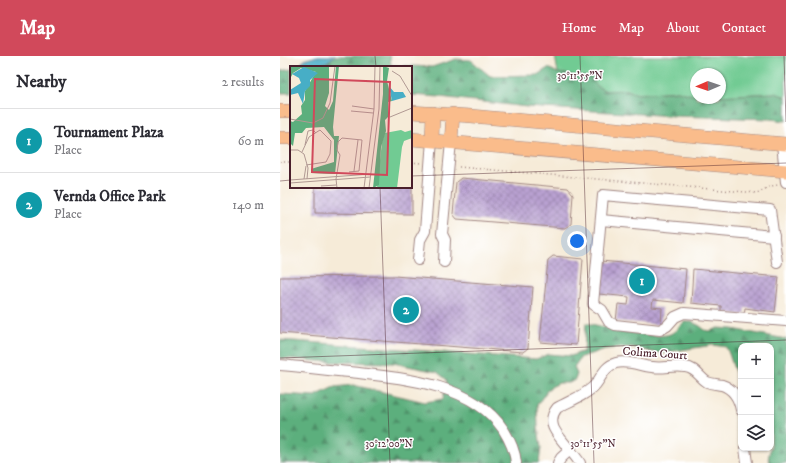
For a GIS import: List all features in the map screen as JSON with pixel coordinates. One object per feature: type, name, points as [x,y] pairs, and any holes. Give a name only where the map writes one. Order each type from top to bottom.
[{"type":"main road","points":[[412,112],[453,114],[784,144]]},
{"type":"main road","points":[[432,140],[433,113]]},
{"type":"main road","points":[[451,142],[453,114]]},
{"type":"main road","points":[[412,139],[784,177]]},
{"type":"street","points":[[418,260],[420,240],[425,231],[432,140]]},
{"type":"street","points":[[444,262],[445,240],[442,234],[451,142]]},
{"type":"street","points":[[784,144],[784,177]]},
{"type":"street","points":[[777,262],[770,210],[603,195],[593,304],[602,310],[609,322],[615,325],[660,330],[684,313],[786,321]]},
{"type":"street","points":[[601,220],[774,236]]},
{"type":"street","name":"Colima Court","points":[[580,463],[571,449],[555,431],[552,419],[554,412],[557,408],[589,391],[595,385],[606,368],[617,362],[626,362],[660,368],[681,366],[692,368],[711,384],[724,386],[730,389],[738,398]]},
{"type":"street","points":[[280,365],[407,380],[432,386],[468,399],[487,411],[498,422],[509,439],[516,463]]},
{"type":"street","points":[[558,463],[561,458],[571,449]]},
{"type":"street","points":[[745,451],[747,463]]},
{"type":"path","points":[[412,162],[430,164]]},
{"type":"path","points":[[449,166],[757,192],[771,186],[784,177]]},
{"type":"green space","points":[[335,56],[390,56],[391,65],[412,66],[321,66]]},
{"type":"green space","points":[[555,56],[786,56],[786,97],[775,93],[726,96],[726,68],[690,68],[690,94],[678,91],[637,94],[627,90],[606,91],[598,87],[591,78],[558,73]]},
{"type":"green space","points":[[456,59],[471,60],[490,76],[537,75],[548,68],[558,73],[591,78],[598,87],[606,91],[627,90],[637,94],[678,91],[690,94],[690,104],[726,104],[726,96],[775,93],[786,97],[786,121],[770,119],[674,116],[527,107],[412,95],[412,66],[432,67]]},
{"type":"green space","points":[[290,69],[290,93],[280,93],[280,71]]},
{"type":"green space","points":[[684,322],[692,322],[705,330],[711,331],[718,328],[733,329],[786,339],[786,463],[769,463],[768,461],[769,451],[774,451],[774,343],[738,343],[738,376],[726,347],[713,345],[662,353],[632,347],[606,349],[581,357],[574,367],[577,374],[575,380],[569,383],[559,383],[549,388],[537,405],[541,448],[539,463],[280,463],[280,394],[315,396],[334,387],[353,385],[425,402],[443,399],[447,380],[437,372],[393,363],[331,362],[280,358],[280,340],[536,359],[549,354],[571,356],[584,351],[586,323],[653,335],[670,334]]},
{"type":"water","points":[[318,56],[335,56],[319,66],[311,66],[301,63],[306,59]]},
{"type":"building","points":[[461,178],[568,188],[573,194],[571,224],[565,228],[457,219],[453,214],[456,182]]},
{"type":"building","points":[[315,188],[412,188],[412,214],[315,213]]},
{"type":"building","points":[[553,256],[583,259],[576,345],[540,342],[548,260]]},
{"type":"building","points":[[601,261],[686,269],[683,303],[653,300],[652,307],[662,308],[661,325],[616,321],[618,304],[628,305],[629,297],[599,294]]},
{"type":"building","points":[[693,269],[779,277],[775,312],[745,308],[744,315],[721,312],[721,306],[691,303]]},
{"type":"building","points":[[394,276],[533,287],[528,348],[523,352],[280,333],[280,277]]},
{"type":"place","name":"Tournament Plaza","points":[[642,281]]},
{"type":"place","name":"Vernda Office Park","points":[[406,310]]}]
